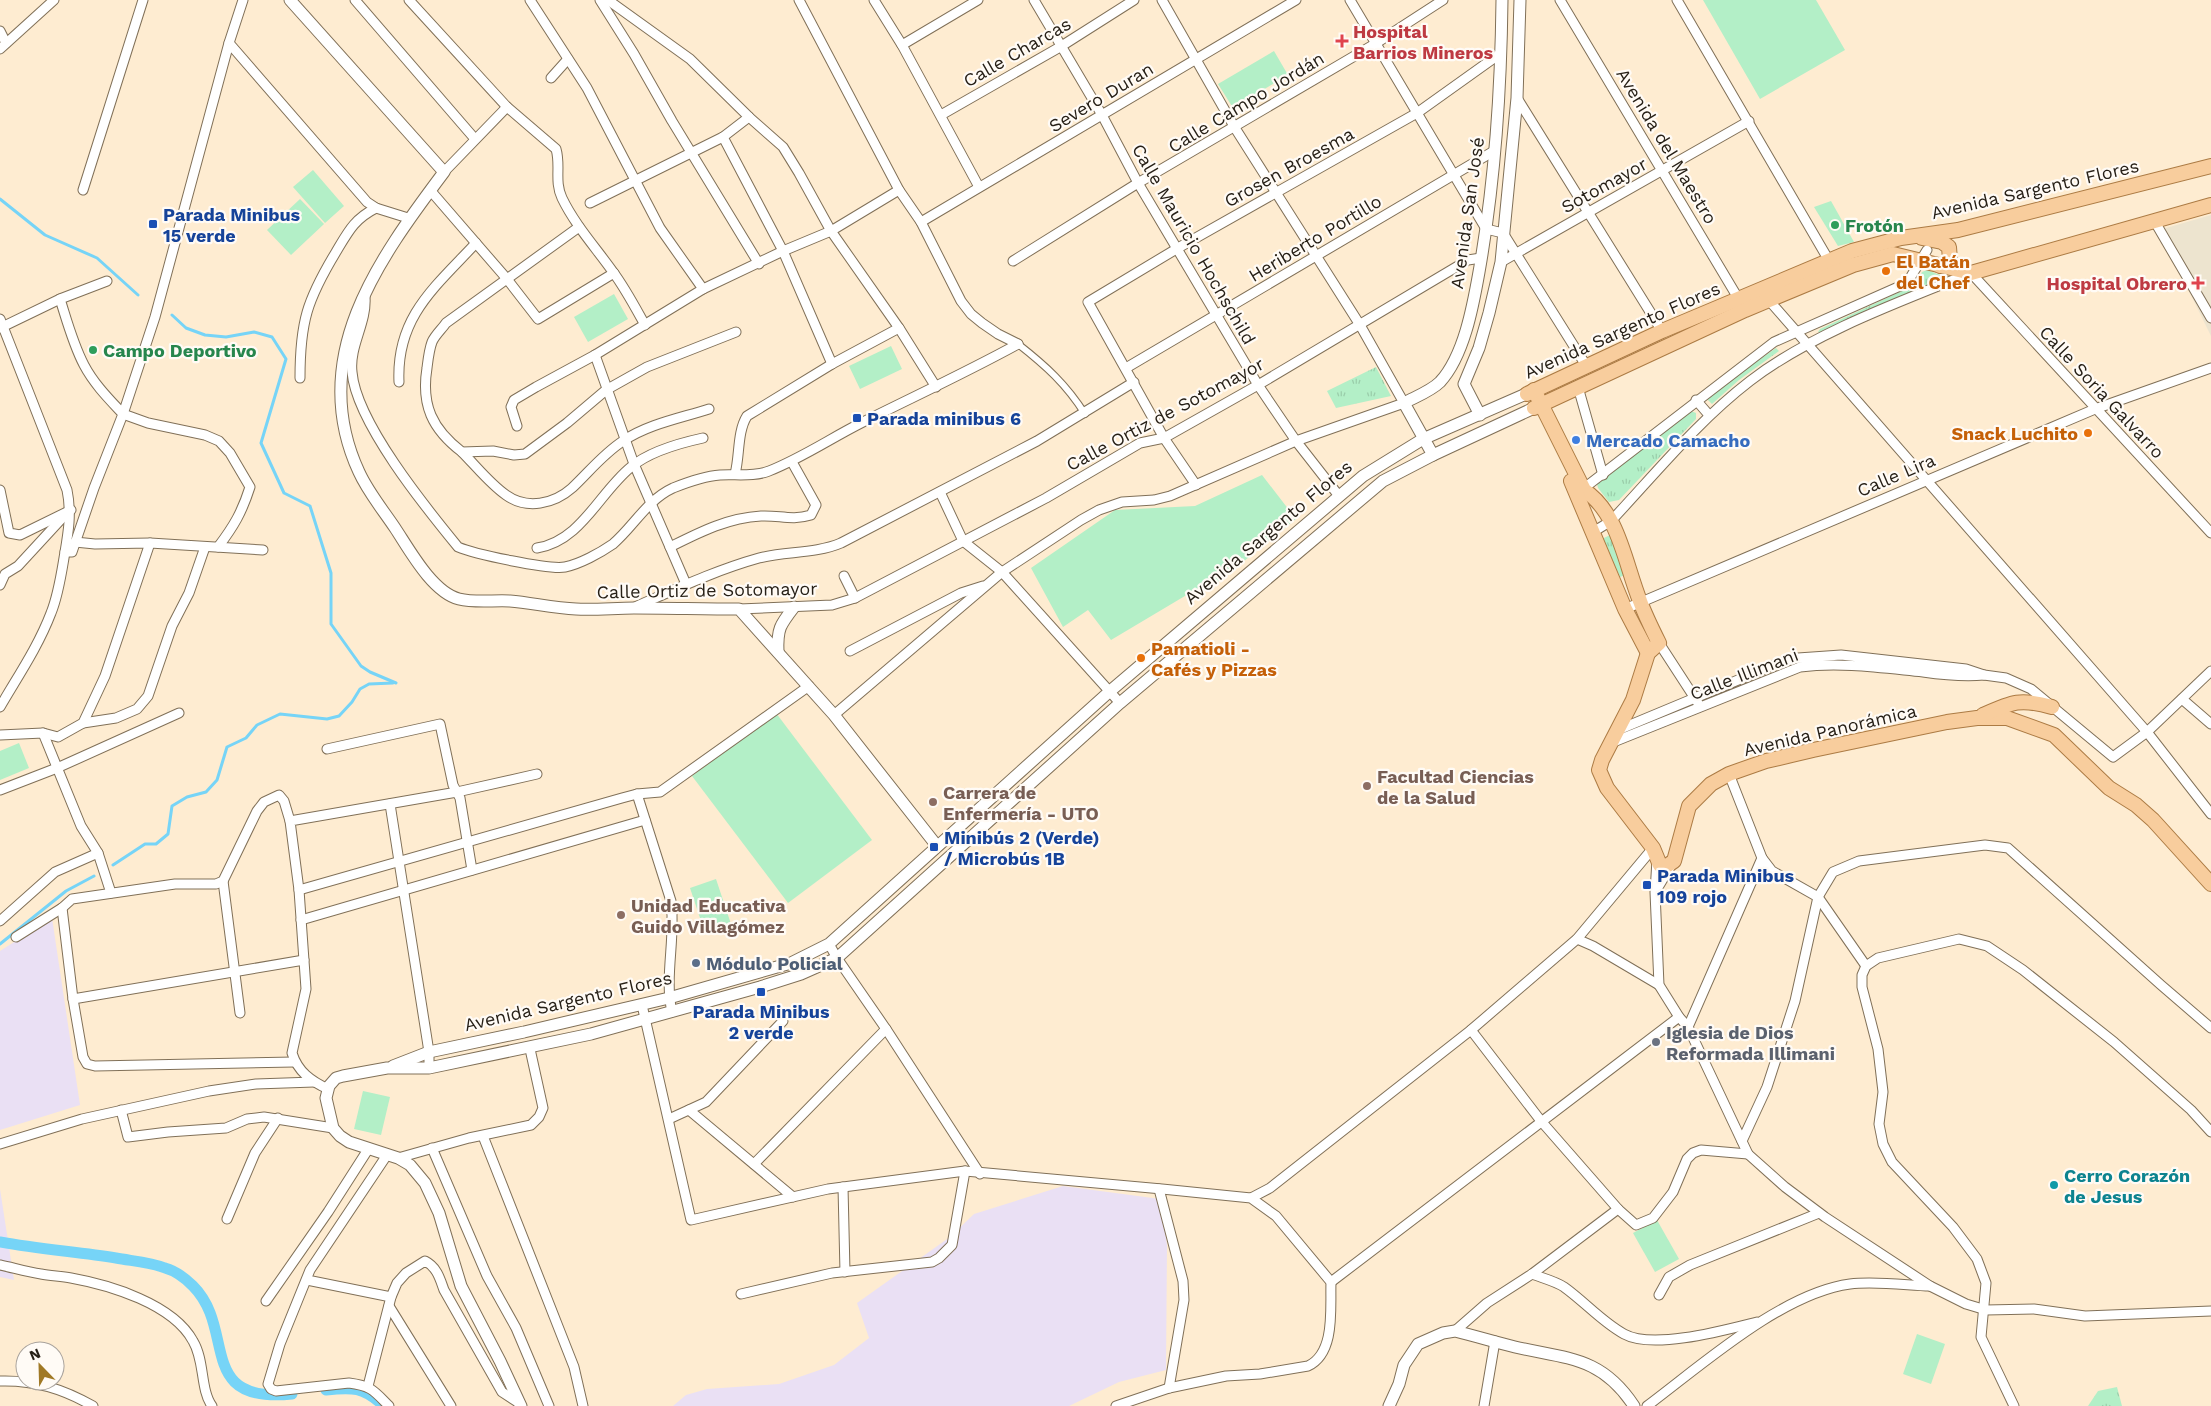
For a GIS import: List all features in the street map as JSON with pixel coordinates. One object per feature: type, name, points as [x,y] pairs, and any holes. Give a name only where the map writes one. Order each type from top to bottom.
[{"type":"main road","name":"Avenida Sargento Flores","points":[[1530,392],[1662,331],[1742,304],[1768,300],[1832,265],[1852,251],[1915,236],[1958,230],[2211,166]]},
{"type":"main road","name":"Avenida Sargento Flores","points":[[1538,406],[1742,304],[1759,289],[1832,265],[1893,254],[1936,255],[1970,273],[2211,205]]},
{"type":"main road","points":[[1915,236],[1936,255],[1958,230]]},
{"type":"main road","points":[[1530,392],[1580,491],[1593,532],[1625,609],[1648,653]]},
{"type":"main road","points":[[1580,491],[1595,497],[1611,521],[1640,602],[1659,643],[1648,653],[1633,700],[1602,760],[1599,770],[1601,778],[1655,854],[1660,865],[1665,866],[1674,861]]},
{"type":"main road","name":"Avenida Panorámica","points":[[1674,861],[1689,806],[1711,784],[1729,774],[1766,761],[1813,750],[2005,712],[2013,702],[2027,702],[2052,707]]},
{"type":"main road","points":[[2005,712],[2054,735],[2073,751],[2088,770],[2109,788],[2136,805],[2153,820],[2211,884]]},
{"type":"street","points":[[3,46],[54,0]]},
{"type":"street","points":[[83,190],[143,0]]},
{"type":"street","points":[[65,552],[72,552],[94,488],[123,414],[156,317],[229,43],[243,0]]},
{"type":"street","points":[[290,0],[444,172]]},
{"type":"street","points":[[355,0],[475,139]]},
{"type":"street","points":[[409,0],[507,107],[556,149],[558,157],[556,184],[562,198],[579,227],[614,274],[645,325]]},
{"type":"street","points":[[530,0],[587,88],[660,228],[703,289]]},
{"type":"street","points":[[600,0],[759,264]]},
{"type":"street","points":[[608,0],[629,13],[690,59],[749,117],[783,147],[831,231],[899,328],[936,387]]},
{"type":"street","points":[[799,0],[899,190],[921,222],[949,280],[971,314],[998,334],[1018,344],[1048,368],[1072,394],[1085,414]]},
{"type":"street","points":[[874,0],[902,46],[980,186]]},
{"type":"street","points":[[902,46],[978,0]]},
{"type":"street","name":"Calle Mauricio Hochschild","points":[[1034,0],[1060,47],[1102,115],[1138,183],[1258,385],[1296,441],[1339,496]]},
{"type":"street","name":"Calle Charcas","points":[[941,115],[1060,47],[1134,0]]},
{"type":"street","points":[[1162,0],[1198,59],[1235,128],[1360,325],[1433,455]]},
{"type":"street","name":"Severo Duran","points":[[921,222],[1296,0]]},
{"type":"street","points":[[1350,0],[1486,230],[1504,233],[1587,367]]},
{"type":"street","name":"Calle Campo Jordán","points":[[1013,262],[1138,183],[1235,128],[1375,44],[1443,0]]},
{"type":"street","name":"Avenida San José","points":[[1404,403],[1440,383],[1452,365],[1463,339],[1473,301],[1486,230],[1494,151],[1501,53],[1502,0]]},
{"type":"street","name":"Avenida San José","points":[[1480,415],[1464,384],[1479,348],[1501,262],[1517,98],[1520,0]]},
{"type":"street","name":"Avenida del Maestro","points":[[1560,0],[1742,304]]},
{"type":"street","points":[[1677,0],[1832,265]]},
{"type":"street","points":[[0,31],[3,46]]},
{"type":"street","points":[[229,43],[367,202],[376,208],[408,218]]},
{"type":"street","name":"Grosen Broesma","points":[[1126,368],[1088,302],[1178,248],[1417,113],[1501,53]]},
{"type":"street","points":[[551,78],[568,59]]},
{"type":"street","points":[[1517,98],[1662,331]]},
{"type":"street","name":"Calle Ortiz de Sotomayor","points":[[507,107],[444,172],[408,218],[365,292],[349,328],[342,356],[340,380],[343,424],[351,453],[360,474],[431,578],[449,594],[460,599],[511,601],[576,609],[739,609],[832,605],[855,598],[1046,498],[1140,442],[1164,438],[1258,385],[1468,260],[1481,258]]},
{"type":"street","points":[[590,203],[723,136],[749,117]]},
{"type":"street","name":"Sotomayor","points":[[1501,262],[1749,121]]},
{"type":"street","points":[[723,136],[783,251],[832,364]]},
{"type":"street","name":"Heriberto Portillo","points":[[1126,368],[1494,151]]},
{"type":"street","points":[[430,190],[507,279],[538,319],[614,274]]},
{"type":"street","points":[[517,426],[511,407],[514,400],[596,355],[703,289],[783,251],[831,231],[899,190]]},
{"type":"street","points":[[300,378],[300,343],[305,315],[316,284],[353,224],[362,215],[376,208]]},
{"type":"street","points":[[2155,222],[2211,318]]},
{"type":"street","points":[[579,227],[446,323],[432,341],[429,355],[425,396],[430,416],[448,441],[506,495],[520,501],[541,504],[561,498],[606,454],[624,440],[654,426],[709,409]]},
{"type":"street","points":[[399,382],[401,347],[413,315],[422,300],[476,243]]},
{"type":"street","points":[[1580,491],[1696,400],[1774,342],[1794,331],[1907,283],[1936,255],[1948,282]]},
{"type":"street","points":[[1593,532],[1611,521],[1710,415],[1750,380],[1807,345],[1891,305],[1970,273]]},
{"type":"street","name":"Calle Soria Galvarro","points":[[1970,273],[2211,533]]},
{"type":"street","points":[[0,707],[35,649],[52,613],[65,552],[71,510],[67,490],[1,325],[107,281]]},
{"type":"street","points":[[1759,289],[2147,732],[2211,814]]},
{"type":"street","points":[[365,292],[365,314],[354,346],[351,370],[353,385],[374,432],[402,474],[458,547],[470,552],[535,566],[564,567],[592,556],[612,544],[650,503],[671,489],[690,481],[718,475],[766,472],[792,462],[861,423],[936,387],[1018,344]]},
{"type":"street","points":[[60,299],[77,350],[85,367],[100,389],[123,414],[148,423],[206,435],[219,441],[230,453],[250,487],[244,509],[218,547]]},
{"type":"street","points":[[735,474],[739,459],[742,424],[747,416],[832,364],[899,328]]},
{"type":"street","points":[[462,452],[492,451],[514,455],[526,454],[606,390],[647,366],[736,332]]},
{"type":"street","points":[[596,355],[624,440],[686,584]]},
{"type":"street","points":[[1126,368],[1164,438],[1196,485]]},
{"type":"street","name":"Calle Lira","points":[[1625,609],[2095,409],[2211,368]]},
{"type":"street","points":[[632,608],[720,570],[761,557],[829,549],[1085,414],[1134,382]]},
{"type":"street","points":[[1578,387],[1603,474]]},
{"type":"street","name":"Avenida Sargento Flores","points":[[387,1068],[429,1052],[547,1027],[669,998],[791,963],[829,944],[1109,692],[1339,496],[1377,466],[1423,439],[1530,392]]},
{"type":"street","points":[[1696,400],[1710,415]]},
{"type":"street","points":[[834,714],[1002,572],[1099,510],[1122,502],[1154,500],[1196,485],[1296,441],[1404,403]]},
{"type":"street","name":"Avenida Sargento Flores","points":[[387,1068],[429,1068],[530,1049],[644,1020],[801,974],[837,958],[1120,703],[1383,481],[1433,455],[1538,406]]},
{"type":"street","points":[[537,548],[558,542],[572,531],[634,464],[687,441],[703,438]]},
{"type":"street","points":[[670,547],[730,520],[763,516],[792,519],[811,515],[816,505],[792,462]]},
{"type":"street","points":[[0,490],[9,532],[20,535],[71,510]]},
{"type":"street","points":[[940,492],[963,541],[1002,572],[1120,703]]},
{"type":"street","points":[[0,585],[5,574],[18,566],[71,510]]},
{"type":"street","points":[[75,542],[96,544],[150,543],[263,550]]},
{"type":"street","points":[[83,724],[105,676],[150,543]]},
{"type":"street","points":[[0,735],[44,733],[58,737],[83,724],[116,718],[137,709],[148,696],[172,626],[188,593],[205,547]]},
{"type":"street","points":[[844,576],[855,598]]},
{"type":"street","points":[[850,651],[962,593],[988,584]]},
{"type":"street","points":[[778,652],[777,634],[779,626],[794,607]]},
{"type":"street","points":[[739,609],[834,714],[937,846]]},
{"type":"street","points":[[1659,643],[1698,703]]},
{"type":"street","name":"Calle Illimani","points":[[1617,730],[1778,674],[1800,667],[1819,664],[1967,677],[1984,675],[2006,678],[2031,689],[2113,757],[2147,732]]},
{"type":"street","points":[[2147,732],[2211,671]]},
{"type":"street","points":[[299,890],[637,794],[660,792],[809,686]]},
{"type":"street","points":[[2182,699],[2211,724]]},
{"type":"street","name":"Calle Illimani","points":[[1611,744],[1698,703]]},
{"type":"street","points":[[0,790],[58,768],[179,713]]},
{"type":"street","points":[[327,749],[440,724],[453,785],[460,798],[472,870]]},
{"type":"street","points":[[44,733],[81,826],[98,853],[111,893]]},
{"type":"street","points":[[290,821],[457,792],[537,774]]},
{"type":"street","points":[[1729,774],[1762,858],[1772,871],[1818,897],[1866,966]]},
{"type":"street","points":[[637,794],[670,901],[673,917],[669,998],[672,1012]]},
{"type":"street","points":[[240,1013],[223,881],[257,811],[264,802],[279,795],[284,801],[290,821],[299,890],[306,989],[292,1053],[294,1062],[304,1074],[328,1089]]},
{"type":"street","points":[[390,804],[429,1052],[429,1068]]},
{"type":"street","points":[[301,920],[645,820]]},
{"type":"street","points":[[964,823],[973,834]]},
{"type":"street","points":[[1742,1141],[1767,1087],[1786,1029],[1818,897],[1833,872],[1859,861],[1985,845],[2008,848],[2211,1028]]},
{"type":"street","points":[[0,920],[55,872],[98,853]]},
{"type":"street","points":[[1655,854],[1659,985]]},
{"type":"street","points":[[1251,1198],[1270,1188],[1471,1030],[1577,939],[1655,854]]},
{"type":"street","points":[[1688,1027],[1762,858]]},
{"type":"street","points":[[1655,892],[1674,861]]},
{"type":"street","points":[[16,937],[62,908],[72,899],[175,884],[216,884],[223,881]]},
{"type":"street","points":[[62,908],[73,999],[83,1057],[91,1065],[294,1062]]},
{"type":"street","points":[[1577,939],[1593,946],[1659,985],[1679,1017],[1688,1027],[1748,1154],[1785,1188],[1819,1213],[1930,1286],[1966,1304],[1982,1309],[2034,1309],[2085,1316],[2211,1311]]},
{"type":"street","points":[[2014,1406],[1980,1337],[1986,1283],[1977,1259],[1952,1227],[1892,1162],[1883,1144],[1879,1124],[1883,1092],[1878,1049],[1862,986],[1862,975],[1866,966],[1878,958],[1959,939],[1987,946],[2023,970],[2114,1042],[2191,1110],[2211,1132]]},
{"type":"street","points":[[829,944],[980,1174]]},
{"type":"street","points":[[73,999],[304,960]]},
{"type":"street","points":[[642,1005],[691,1220],[844,1187],[965,1171],[980,1174],[1251,1198],[1276,1216],[1331,1282],[1329,1334],[1326,1345],[1315,1362],[1308,1366],[1226,1376],[1169,1388],[1116,1406]]},
{"type":"street","points":[[1331,1282],[1679,1017]]},
{"type":"street","points":[[669,1119],[706,1102],[783,1021]]},
{"type":"street","points":[[547,1027],[549,1044]]},
{"type":"street","points":[[754,1164],[886,1029]]},
{"type":"street","points":[[1471,1030],[1541,1121],[1618,1209],[1636,1225],[1653,1218],[1673,1192],[1687,1159],[1693,1153],[1701,1150],[1748,1154]]},
{"type":"street","points":[[389,1406],[368,1386],[349,1383],[276,1391],[271,1389],[268,1384],[280,1344],[317,1258],[393,1156],[531,1125],[539,1117],[543,1108],[530,1049]]},
{"type":"street","points":[[333,1128],[326,1098],[328,1089],[336,1078],[387,1068]]},
{"type":"street","points":[[0,1144],[121,1110],[233,1087],[256,1084],[314,1082]]},
{"type":"street","points":[[121,1110],[128,1137],[226,1128],[247,1119],[278,1118],[333,1128],[349,1142],[393,1156],[410,1165],[425,1183],[439,1213],[461,1286],[500,1360],[520,1404]]},
{"type":"street","points":[[689,1110],[793,1197]]},
{"type":"street","points":[[226,1220],[254,1154],[278,1118]]},
{"type":"street","points":[[483,1136],[574,1367],[583,1406]]},
{"type":"street","points":[[266,1301],[328,1212],[369,1148]]},
{"type":"street","points":[[432,1148],[487,1276],[516,1328],[550,1406]]},
{"type":"street","points":[[741,1294],[845,1272],[932,1262],[952,1245],[965,1171]]},
{"type":"street","points":[[844,1187],[845,1272]]},
{"type":"street","points":[[1159,1189],[1183,1281],[1184,1300],[1169,1388]]},
{"type":"street","points":[[1456,1331],[1487,1303],[1532,1274],[1618,1209]]},
{"type":"street","points":[[1659,1295],[1669,1277],[1690,1265],[1819,1213]]},
{"type":"street","points":[[368,1386],[390,1302],[397,1283],[406,1273],[425,1261],[431,1264],[438,1274],[444,1290],[502,1392],[520,1404]]},
{"type":"street","points":[[0,1265],[97,1284],[140,1299],[170,1316],[194,1342],[201,1360],[205,1388],[212,1406]]},
{"type":"street","points":[[1532,1274],[1562,1286],[1596,1315],[1626,1335],[1646,1341],[1720,1331],[1762,1321]]},
{"type":"street","points":[[307,1280],[390,1302],[451,1406]]},
{"type":"street","points":[[1647,1406],[1762,1321],[1807,1296],[1852,1284],[1930,1286]]},
{"type":"street","points":[[1389,1406],[1400,1384],[1404,1365],[1418,1344],[1444,1333],[1456,1331],[1570,1358],[1595,1366],[1611,1378],[1634,1406]]},
{"type":"street","points":[[1484,1406],[1495,1341]]},
{"type":"street","points":[[0,1381],[32,1381],[47,1385],[69,1393],[93,1406]]},
{"type":"shaded area","name":"Hospital Obrero","points":[[2211,215],[2211,336],[2159,230]]},
{"type":"shaded area","points":[[52,918],[80,1105],[0,1130],[0,951]]},
{"type":"shaded area","points":[[1063,1186],[1160,1199],[1167,1245],[1166,1370],[1119,1382],[1069,1406],[673,1406],[686,1395],[707,1389],[779,1384],[834,1365],[869,1338],[857,1303],[950,1237],[974,1214]]},
{"type":"shaded area","points":[[0,1189],[14,1280],[0,1277]]},
{"type":"green space","points":[[1703,0],[1816,0],[1845,50],[1760,99]]},
{"type":"green space","points":[[1274,51],[1288,75],[1233,108],[1218,84]]},
{"type":"green space","points":[[313,170],[344,206],[325,223],[293,187]]},
{"type":"green space","points":[[300,199],[324,224],[291,255],[267,230]]},
{"type":"green space","name":"Frotón","points":[[1831,201],[1854,242],[1838,246],[1814,207]]},
{"type":"green space","points":[[1927,270],[1940,275],[1940,280],[1869,310],[1822,333],[1818,332],[1820,329],[1915,285],[1922,272]]},
{"type":"green space","points":[[614,294],[628,319],[588,342],[574,317]]},
{"type":"green space","points":[[891,346],[902,369],[860,389],[849,366]]},
{"type":"green space","points":[[1776,348],[1779,351],[1739,380],[1712,404],[1707,399],[1736,376]]},
{"type":"green space","points":[[1376,367],[1391,396],[1336,408],[1327,391]]},
{"type":"green space","points":[[1691,411],[1696,413],[1696,419],[1619,500],[1609,502],[1597,484]]},
{"type":"green space","points":[[1262,475],[1296,519],[1207,591],[1200,587],[1111,640],[1088,610],[1063,627],[1031,568],[1115,510],[1195,506]]},
{"type":"green space","points":[[1610,535],[1613,538],[1625,575],[1620,577],[1604,542],[1604,538]]},
{"type":"green space","points":[[776,713],[872,840],[788,903],[692,776]]},
{"type":"green space","points":[[19,743],[29,768],[0,780],[0,751]]},
{"type":"green space","points":[[716,879],[731,924],[705,933],[690,888]]},
{"type":"green space","points":[[363,1091],[390,1097],[381,1135],[354,1129]]},
{"type":"green space","points":[[1657,1220],[1679,1259],[1655,1272],[1633,1233]]},
{"type":"green space","points":[[1917,1334],[1945,1344],[1931,1384],[1903,1374]]},
{"type":"green space","points":[[2117,1387],[2122,1406],[2088,1406],[2098,1391]]},
{"type":"waterway","points":[[0,199],[45,235],[97,258],[138,295]]},
{"type":"waterway","points":[[172,315],[186,328],[205,335],[226,337],[254,332],[272,337],[286,359],[261,443],[284,493],[310,506],[331,573],[331,624],[361,666],[396,683]]},
{"type":"waterway","points":[[113,865],[145,844],[156,844],[168,834],[172,806],[187,797],[206,792],[217,780],[227,747],[246,738],[257,725],[280,714],[327,719],[339,716],[352,702],[360,689],[369,684],[393,683]]},
{"type":"waterway","points":[[0,944],[66,891],[94,876]]},
{"type":"waterway","points":[[0,1242],[141,1262],[173,1271],[193,1286],[206,1304],[223,1360],[230,1376],[242,1388],[262,1394],[292,1394]]},
{"type":"waterway","points":[[326,1390],[357,1390],[370,1395],[384,1406]]},
{"type":"place","name":"Hospital Barrios Mineros","points":[[1342,41]]},
{"type":"place","name":"Parada Minibus 15 verde","points":[[153,224]]},
{"type":"place","name":"Frotón","points":[[1835,225]]},
{"type":"place","name":"El Batán del Chef","points":[[1886,271]]},
{"type":"place","name":"Hospital Obrero","points":[[2198,283]]},
{"type":"place","name":"Campo Deportivo","points":[[93,350]]},
{"type":"place","name":"Parada minibus 6","points":[[857,418]]},
{"type":"place","name":"Snack Luchito","points":[[2088,433]]},
{"type":"place","name":"Mercado Camacho","points":[[1576,440]]},
{"type":"place","name":"Pamatioli - Cafés y Pizzas","points":[[1141,658]]},
{"type":"place","name":"Facultad Ciencias de la Salud","points":[[1367,786]]},
{"type":"place","name":"Carrera de Enfermería - UTO","points":[[933,802]]},
{"type":"place","name":"Minibús 2 (Verde) / Microbús 1B","points":[[934,847]]},
{"type":"place","name":"Parada Minibus 109 rojo","points":[[1647,885]]},
{"type":"place","name":"Unidad Educativa Guido Villagómez","points":[[621,915]]},
{"type":"place","name":"Módulo Policial","points":[[696,963]]},
{"type":"place","name":"Parada Minibus 2 verde","points":[[761,992]]},
{"type":"place","name":"Iglesia de Dios Reformada Illimani","points":[[1656,1042]]},
{"type":"place","name":"Cerro Corazón de Jesus","points":[[2054,1185]]}]
